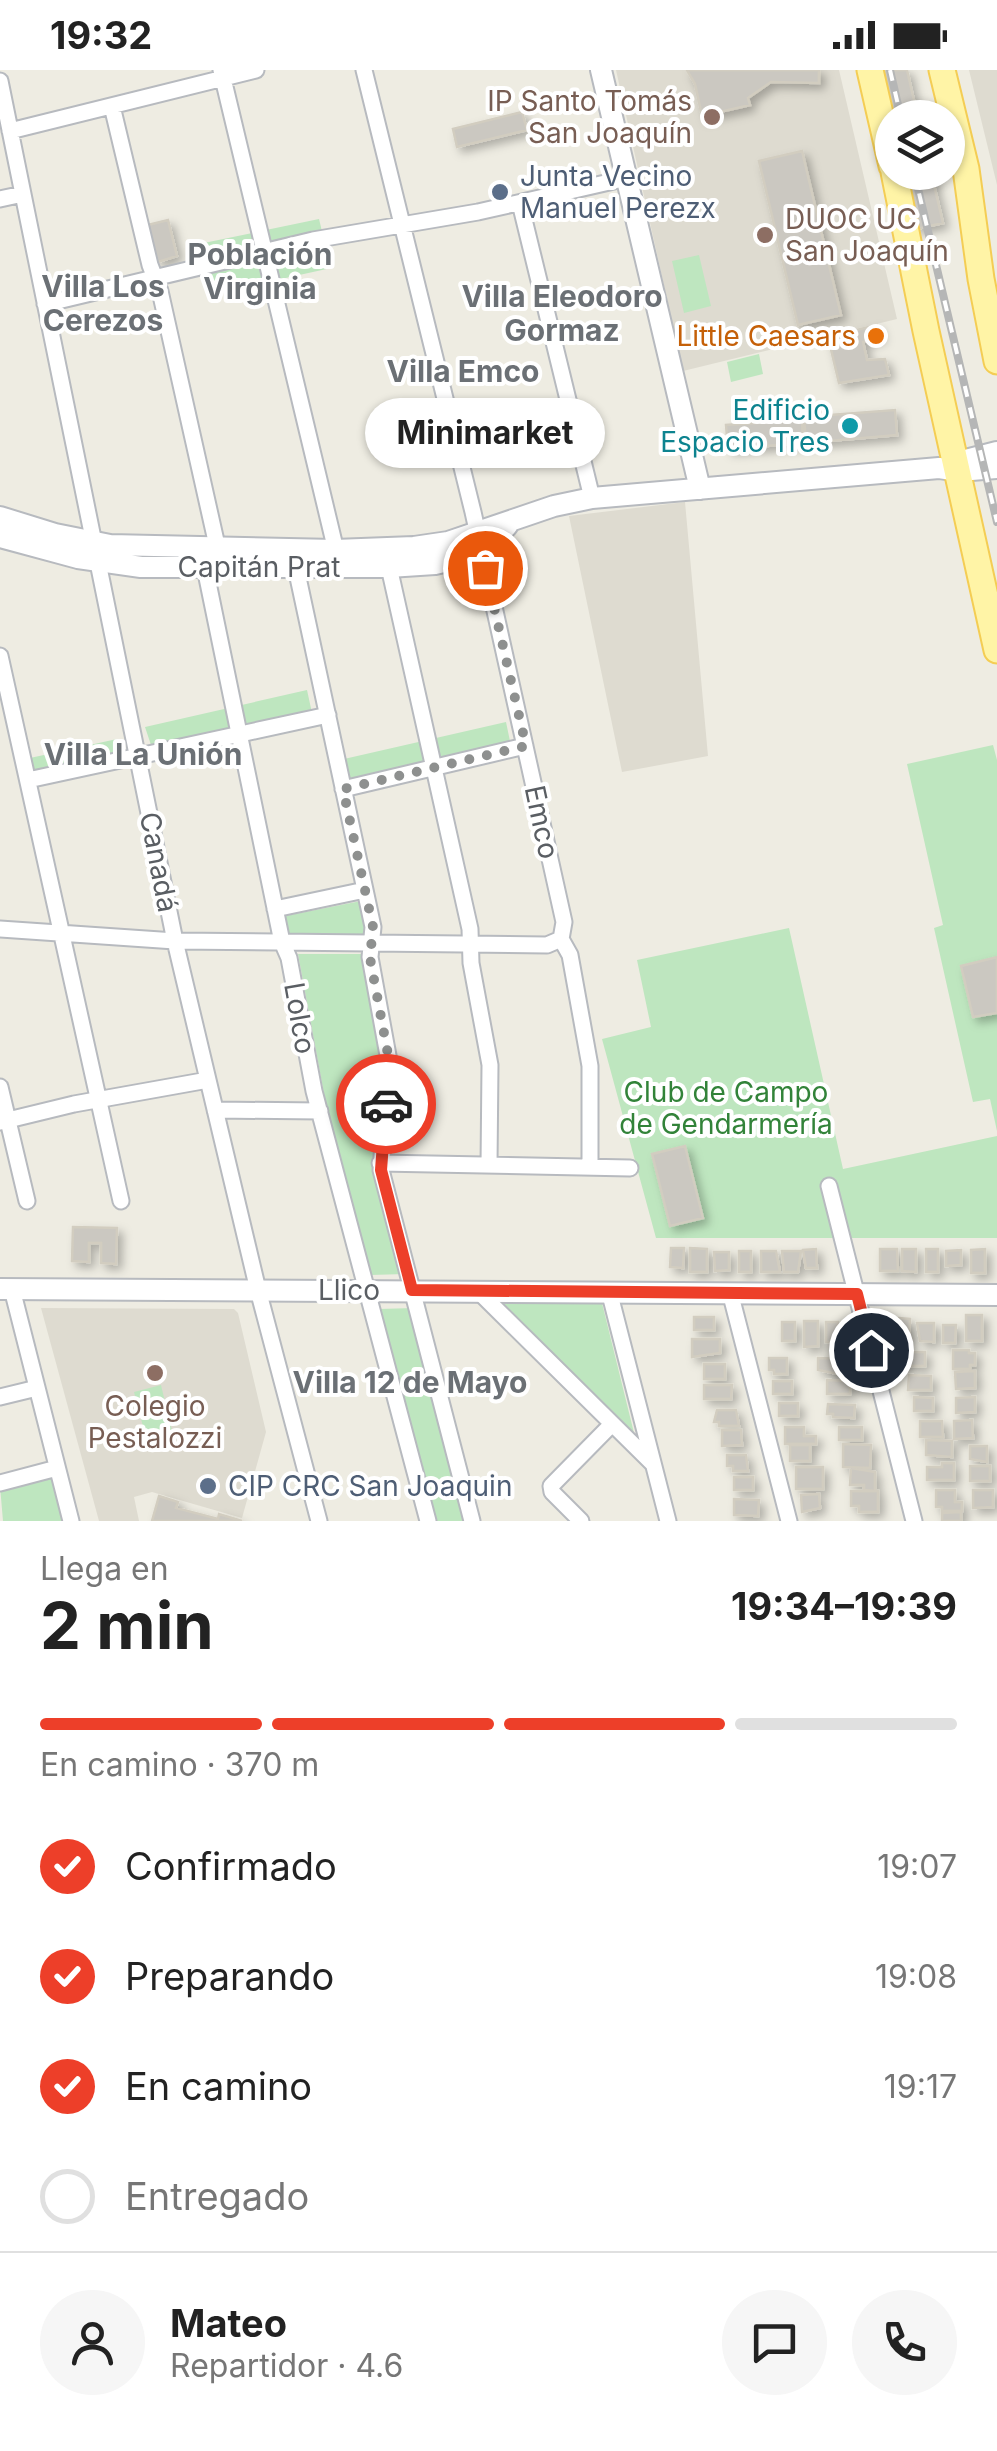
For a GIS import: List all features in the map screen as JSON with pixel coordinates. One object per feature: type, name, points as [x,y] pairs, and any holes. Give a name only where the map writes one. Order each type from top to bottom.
[{"type":"main road","points":[[870,70],[877,100]]},
{"type":"main road","points":[[942,70],[966,169],[980,279],[997,362]]},
{"type":"main road","points":[[897,190],[997,650]]},
{"type":"street","points":[[10,131],[222,74],[256,70]]},
{"type":"street","name":"Emco","points":[[364,70],[479,542],[564,922],[562,940],[570,955],[590,1066],[590,1167]]},
{"type":"street","points":[[602,70],[700,489]]},
{"type":"street","points":[[222,74],[338,559]]},
{"type":"street","name":"Canadá","points":[[0,81],[175,941],[258,1290],[319,1521]]},
{"type":"street","points":[[112,106],[218,550]]},
{"type":"street","points":[[45,304],[265,251],[520,204],[626,178]]},
{"type":"street","points":[[0,199],[23,194]]},
{"type":"street","points":[[520,204],[592,498]]},
{"type":"street","points":[[955,466],[997,452]]},
{"type":"street","points":[[955,466],[997,468]]},
{"type":"street","name":"Capitán Prat","points":[[0,516],[96,553],[218,550],[389,567],[449,562],[508,524],[554,506],[592,498],[955,466]]},
{"type":"street","name":"Capitán Prat","points":[[0,536],[205,568],[296,568],[431,545],[479,542]]},
{"type":"street","points":[[389,567],[470,929],[490,1065],[489,1165]]},
{"type":"street","name":"Lolco","points":[[205,568],[320,1111],[428,1521]]},
{"type":"street","points":[[296,568],[373,927],[370,958],[389,1060],[380,1162],[472,1521]]},
{"type":"street","points":[[0,656],[6,708],[28,780],[121,1201]]},
{"type":"street","points":[[28,780],[328,715]]},
{"type":"street","points":[[343,789],[526,746]]},
{"type":"street","points":[[275,909],[365,890]]},
{"type":"street","points":[[0,929],[175,941],[552,944],[562,940]]},
{"type":"street","points":[[4,1121],[98,1099],[208,1080]]},
{"type":"street","points":[[0,1088],[4,1121],[27,1201]]},
{"type":"street","points":[[216,1110],[320,1111]]},
{"type":"street","points":[[380,1162],[630,1168]]},
{"type":"street","points":[[830,1186],[914,1521]]},
{"type":"street","points":[[6,1289],[37,1388],[71,1521]]},
{"type":"street","name":"Llico","points":[[6,1289],[997,1295]]},
{"type":"street","points":[[477,1290],[653,1464]]},
{"type":"street","points":[[609,1291],[668,1521]]},
{"type":"street","points":[[730,1292],[789,1521]]},
{"type":"street","points":[[0,1397],[37,1388]]},
{"type":"street","points":[[581,1521],[552,1492],[551,1486],[612,1424]]},
{"type":"street","points":[[0,1483],[57,1468]]},
{"type":"shaded area","name":"DUOC UC San Joaquín","points":[[616,70],[839,70],[897,319],[683,371]]},
{"type":"shaded area","points":[[969,70],[997,70],[997,185]]},
{"type":"shaded area","points":[[685,502],[708,756],[622,772],[569,516]]},
{"type":"shaded area","name":"Colegio Pestalozzi","points":[[41,1308],[234,1309],[238,1313],[266,1432],[242,1518],[152,1492],[134,1497],[139,1521],[99,1521]]},
{"type":"green space","points":[[319,219],[331,268],[208,295],[199,244]]},
{"type":"green space","points":[[699,255],[711,306],[684,313],[672,261]]},
{"type":"green space","points":[[759,354],[763,374],[731,382],[727,362]]},
{"type":"green space","points":[[307,690],[312,713],[151,745],[145,727]]},
{"type":"green space","points":[[506,722],[511,746],[350,782],[344,759]]},
{"type":"green space","points":[[117,739],[121,755],[34,775],[30,758]]},
{"type":"green space","points":[[993,745],[997,760],[997,1131],[990,1099],[973,1102],[934,928],[943,925],[907,764]]},
{"type":"green space","points":[[361,901],[366,936],[284,934],[280,917]]},
{"type":"green space","name":"Club de Campo de Gendarmería","points":[[789,928],[843,1169],[997,1136],[997,1238],[656,1238],[602,1039],[651,1027],[637,960]]},
{"type":"green space","points":[[298,954],[361,954],[382,1068],[374,1163],[406,1274],[370,1275],[327,1110]]},
{"type":"green space","points":[[503,1303],[602,1303],[634,1433],[621,1422]]},
{"type":"green space","points":[[414,1308],[470,1521],[435,1521],[379,1309]]},
{"type":"green space","points":[[161,1385],[173,1435],[147,1442],[134,1392]]},
{"type":"green space","points":[[50,1474],[62,1521],[3,1521],[0,1486]]},
{"type":"building","points":[[687,70],[819,70],[819,83],[771,82],[748,98],[750,105],[702,116],[695,84]]},
{"type":"building","points":[[879,70],[907,70],[914,100],[887,100]]},
{"type":"building","points":[[522,112],[527,130],[457,147],[453,129]]},
{"type":"building","name":"DUOC UC San Joaquín","points":[[802,151],[841,315],[798,325],[759,161]]},
{"type":"building","points":[[907,190],[935,190],[943,223],[916,229]]},
{"type":"building","points":[[168,220],[177,256],[158,262],[148,225]]},
{"type":"building","points":[[877,325],[880,337],[863,342],[867,360],[885,359],[889,375],[839,383],[828,337]]},
{"type":"building","name":"Edificio Espacio Tres","points":[[895,410],[897,435],[806,443],[804,417]]},
{"type":"building","points":[[802,420],[803,443],[728,449],[726,425]]},
{"type":"building","points":[[997,957],[997,1013],[973,1017],[961,966]]},
{"type":"building","points":[[685,1146],[703,1218],[670,1226],[652,1154]]},
{"type":"building","points":[[73,1227],[117,1228],[116,1264],[101,1263],[101,1243],[89,1243],[89,1262],[72,1261]]},
{"type":"building","points":[[671,1248],[684,1248],[683,1268],[670,1267]]},
{"type":"building","points":[[690,1248],[707,1249],[707,1272],[690,1272]]},
{"type":"building","points":[[816,1249],[817,1268],[806,1268],[803,1250]]},
{"type":"building","points":[[880,1249],[897,1249],[898,1271],[880,1271]]},
{"type":"building","points":[[902,1249],[916,1249],[916,1272],[902,1271]]},
{"type":"building","points":[[926,1249],[938,1249],[938,1272],[926,1272]]},
{"type":"building","points":[[985,1249],[985,1273],[971,1273],[971,1250]]},
{"type":"building","points":[[961,1250],[961,1265],[946,1266],[946,1251]]},
{"type":"building","points":[[739,1251],[751,1251],[751,1272],[739,1272]]},
{"type":"building","points":[[761,1251],[776,1251],[780,1272],[761,1272]]},
{"type":"building","points":[[782,1251],[801,1251],[798,1272],[784,1272]]},
{"type":"building","points":[[714,1252],[729,1252],[729,1270],[715,1271]]},
{"type":"building","points":[[966,1315],[982,1315],[982,1341],[966,1341]]},
{"type":"building","points":[[694,1317],[714,1317],[714,1330],[694,1330]]},
{"type":"building","points":[[899,1318],[910,1319],[909,1341],[898,1340]]},
{"type":"building","points":[[804,1321],[818,1321],[818,1346],[804,1347]]},
{"type":"building","points":[[782,1322],[795,1322],[795,1341],[782,1341]]},
{"type":"building","points":[[826,1322],[838,1322],[837,1342],[826,1342]]},
{"type":"building","points":[[917,1323],[934,1323],[934,1342],[920,1341]]},
{"type":"building","points":[[943,1325],[956,1325],[955,1343],[943,1343]]},
{"type":"building","points":[[692,1339],[720,1339],[720,1353],[692,1357]]},
{"type":"building","points":[[953,1350],[975,1353],[975,1365],[970,1365],[970,1369],[953,1369]]},
{"type":"building","points":[[902,1352],[925,1352],[925,1366],[902,1366]]},
{"type":"building","points":[[769,1358],[787,1358],[787,1374],[769,1370]]},
{"type":"building","points":[[818,1358],[843,1359],[843,1375],[818,1370]]},
{"type":"building","points":[[704,1364],[725,1364],[725,1379],[704,1379]]},
{"type":"building","points":[[975,1371],[975,1388],[956,1389],[955,1372]]},
{"type":"building","points":[[909,1375],[931,1376],[931,1390],[908,1390]]},
{"type":"building","points":[[827,1380],[850,1381],[850,1394],[827,1394]]},
{"type":"building","points":[[773,1381],[792,1381],[792,1394],[773,1394]]},
{"type":"building","points":[[704,1385],[732,1385],[731,1399],[704,1399]]},
{"type":"building","points":[[914,1397],[933,1398],[933,1411],[914,1411]]},
{"type":"building","points":[[975,1397],[975,1412],[956,1413],[956,1398]]},
{"type":"building","points":[[779,1403],[798,1403],[798,1416],[779,1416]]},
{"type":"building","points":[[828,1404],[855,1405],[854,1418],[827,1414]]},
{"type":"building","points":[[717,1410],[736,1410],[739,1426],[719,1426],[719,1422],[714,1422]]},
{"type":"building","points":[[972,1420],[973,1438],[954,1439],[954,1421]]},
{"type":"building","points":[[920,1421],[942,1421],[943,1437],[920,1437]]},
{"type":"building","points":[[785,1427],[804,1427],[804,1436],[816,1436],[816,1444],[785,1444]]},
{"type":"building","points":[[839,1427],[862,1427],[862,1440],[839,1440]]},
{"type":"building","points":[[722,1430],[741,1430],[742,1445],[722,1446]]},
{"type":"building","points":[[926,1440],[952,1441],[952,1457],[926,1455]]},
{"type":"building","points":[[843,1444],[871,1445],[870,1468],[843,1467]]},
{"type":"building","points":[[790,1445],[810,1445],[810,1461],[790,1461]]},
{"type":"building","points":[[970,1446],[987,1446],[987,1462],[970,1459]]},
{"type":"building","points":[[727,1455],[746,1455],[748,1471],[733,1471],[733,1466],[727,1466]]},
{"type":"building","points":[[942,1463],[954,1463],[954,1480],[927,1480],[927,1467],[942,1467]]},
{"type":"building","points":[[970,1466],[990,1466],[990,1481],[970,1481]]},
{"type":"building","points":[[796,1467],[823,1467],[823,1489],[796,1489]]},
{"type":"building","points":[[851,1468],[875,1472],[875,1491],[864,1490],[864,1485],[850,1485]]},
{"type":"building","points":[[734,1477],[753,1477],[753,1490],[734,1490]]},
{"type":"building","points":[[936,1490],[955,1490],[955,1502],[962,1502],[962,1511],[942,1511],[942,1507],[936,1507]]},
{"type":"building","points":[[973,1490],[993,1490],[993,1507],[973,1508]]},
{"type":"building","points":[[851,1491],[878,1491],[878,1512],[859,1512],[859,1506],[851,1506]]},
{"type":"building","points":[[819,1494],[820,1508],[802,1512],[801,1495]]},
{"type":"building","points":[[159,1496],[178,1502],[176,1508],[242,1521],[152,1521]]},
{"type":"building","points":[[734,1499],[759,1500],[758,1516],[734,1515]]},
{"type":"building","points":[[961,1512],[961,1521],[942,1521],[942,1513]]},
{"type":"railway","points":[[890,70],[897,100]]},
{"type":"railway","points":[[918,190],[997,522]]},
{"type":"way so far","points":[[386,1104],[389,1060],[370,958],[373,927],[343,789],[526,746],[485,568]]},
{"type":"place","name":"IP Santo Tomás San Joaquín","points":[[712,117]]},
{"type":"place","name":"Junta Vecino Manuel Perezx","points":[[500,192]]},
{"type":"place","name":"DUOC UC San Joaquín","points":[[765,235]]},
{"type":"place","name":"Little Caesars","points":[[876,336]]},
{"type":"place","name":"Edificio Espacio Tres","points":[[850,426]]},
{"type":"place","name":"Minimarket","points":[[485,568]]},
{"type":"place","name":"Colegio Pestalozzi","points":[[155,1373]]},
{"type":"place","name":"CIP CRC San Joaquin","points":[[208,1486]]},
{"type":"district","name":"Población Virginia","points":[[260,271]]},
{"type":"district","name":"Villa Los Cerezos","points":[[103,303]]},
{"type":"district","name":"Villa Eleodoro Gormaz","points":[[562,313]]},
{"type":"district","name":"Villa Emco","points":[[463,371]]},
{"type":"district","name":"Villa La Unión","points":[[143,754]]},
{"type":"district","name":"Villa 12 de Mayo","points":[[410,1382]]},
{"type":"route","points":[[386,1104],[381,1170],[412,1290],[857,1294],[871,1350]]}]
